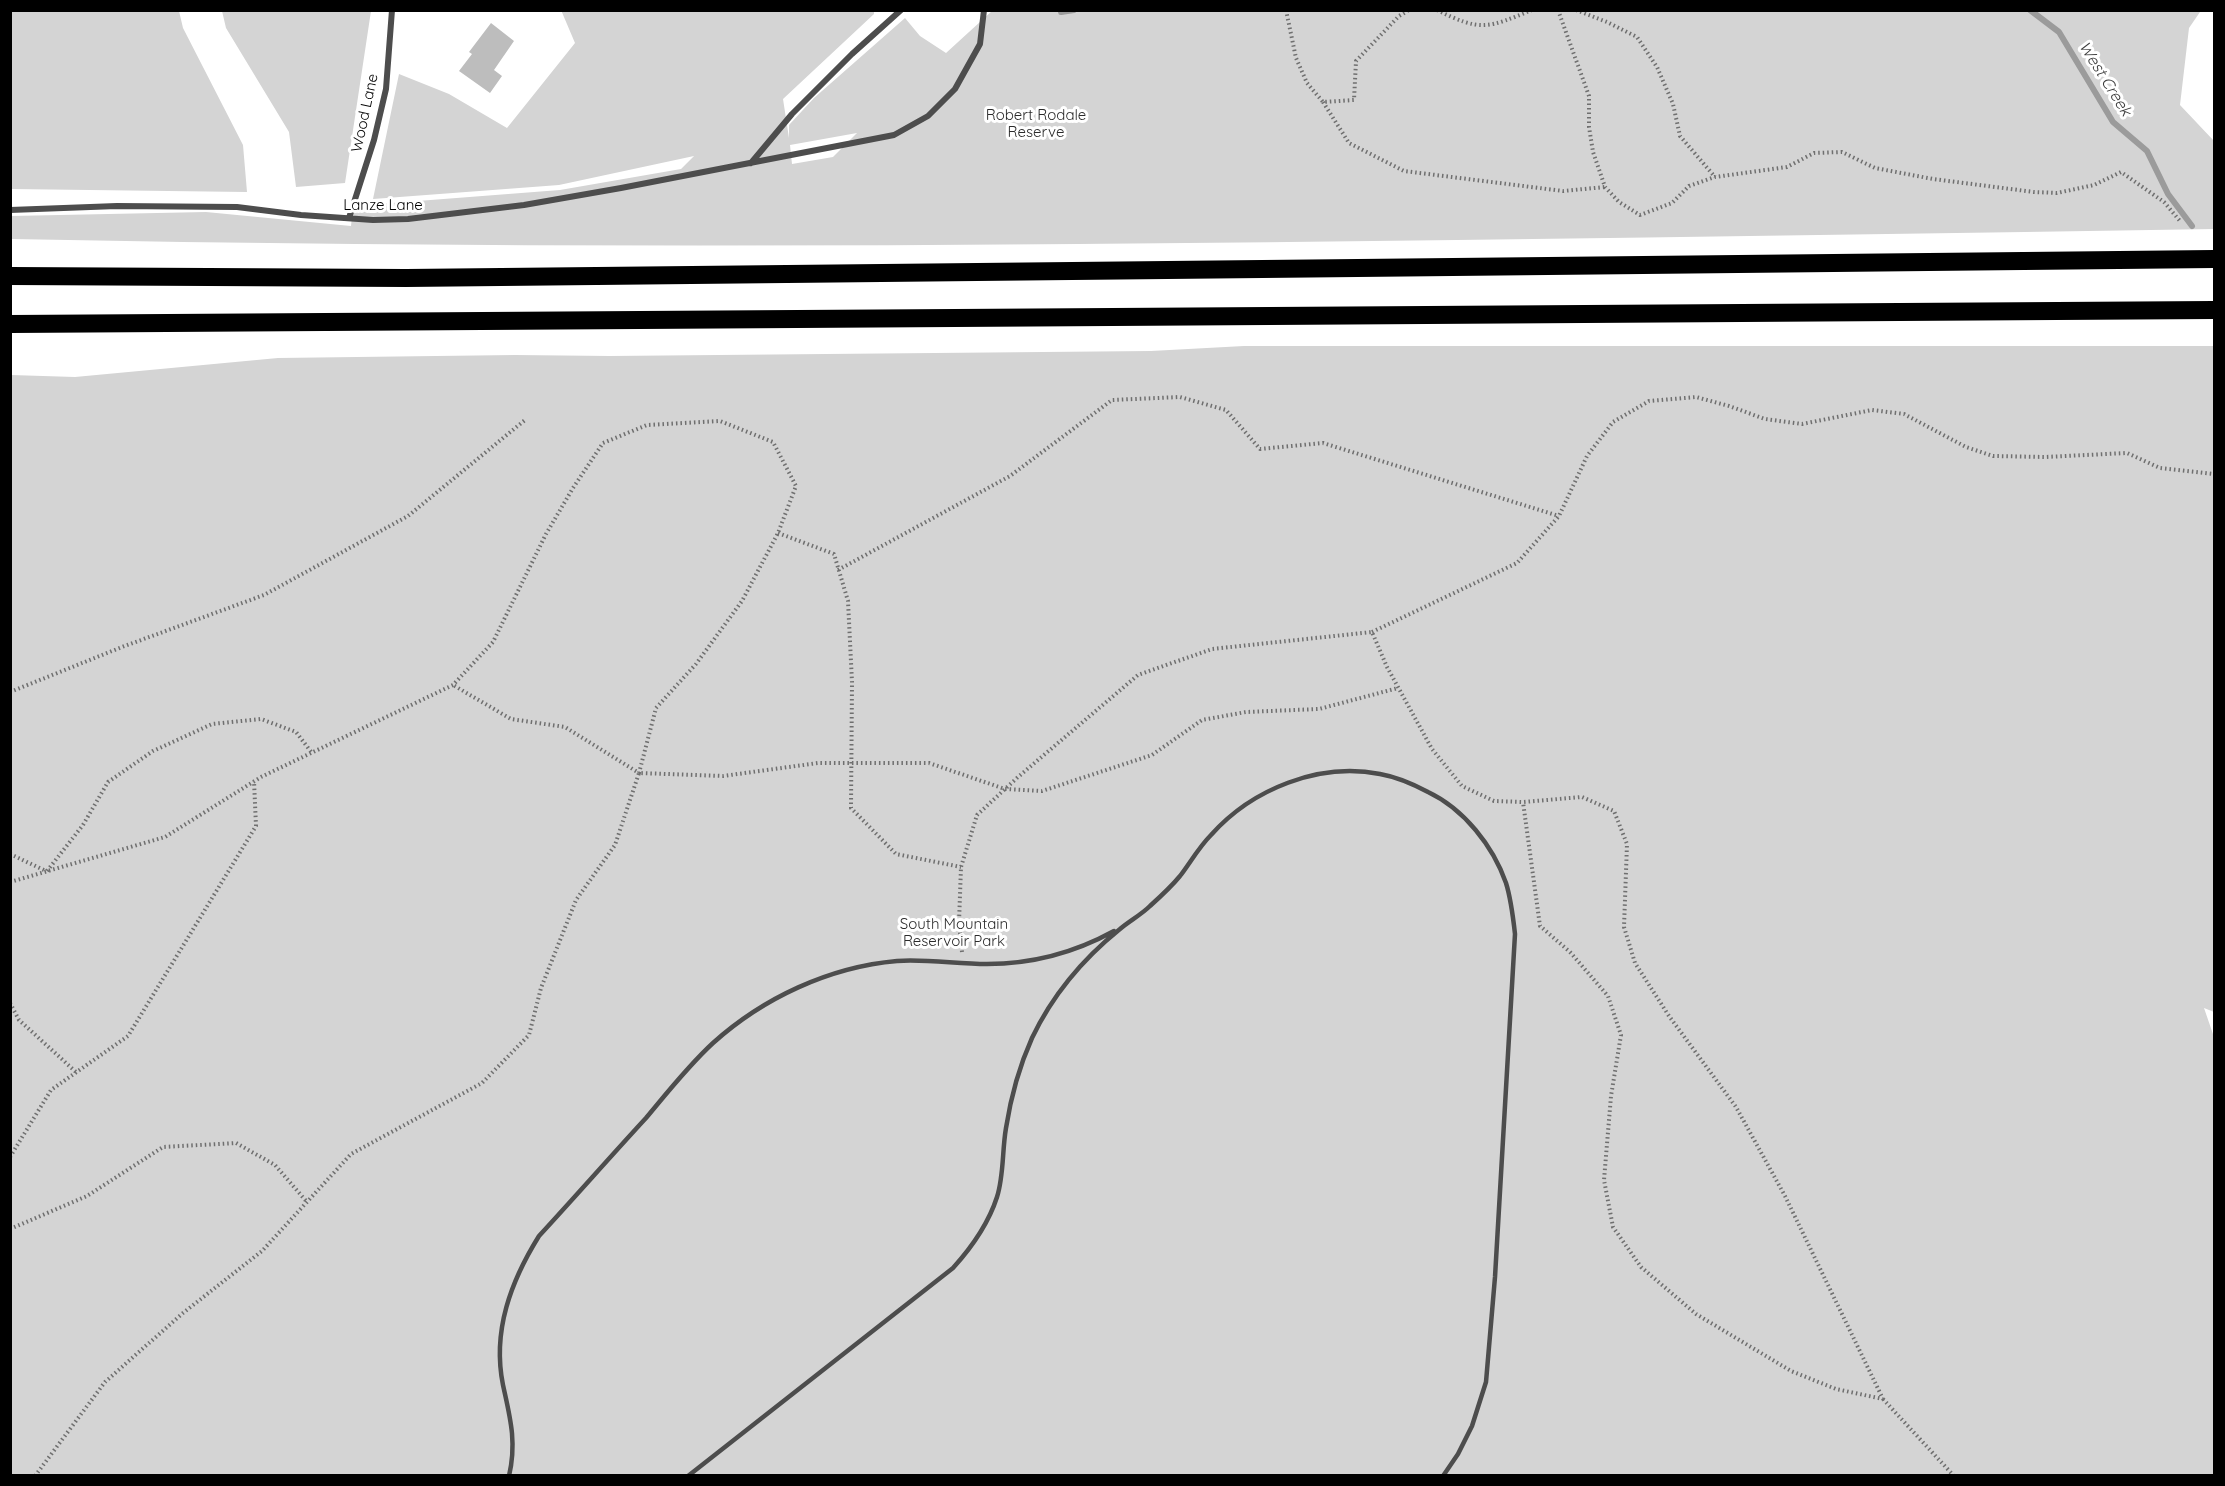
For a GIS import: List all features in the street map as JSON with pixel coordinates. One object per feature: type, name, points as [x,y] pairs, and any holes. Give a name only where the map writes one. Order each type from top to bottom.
[{"type":"highway","points":[[10,276],[406,278],[2214,259]]},
{"type":"highway","points":[[10,324],[2214,310]]},
{"type":"street","name":"Wood Lane","points":[[349,218],[374,140],[386,89],[392,10]]},
{"type":"street","points":[[751,164],[792,114],[852,54],[901,10]]},
{"type":"street","name":"Lanze Lane","points":[[10,210],[117,206],[237,207],[349,218],[408,219],[524,204],[751,164],[894,135],[928,116],[955,89],[980,44],[984,10]]},
{"type":"lane","points":[[509,1476],[513,1438],[500,1358],[502,1326],[509,1294],[522,1264],[547,1228],[712,1044],[745,1017],[782,995],[812,982],[853,969],[895,961],[1021,963],[1061,955],[1092,943],[1121,927],[1148,908],[1178,879],[1211,835],[1236,812],[1259,796],[1290,782],[1322,773],[1351,771],[1380,774],[1408,782],[1434,794],[1457,812],[1478,832],[1494,856],[1506,883],[1513,911],[1515,934],[1495,1277],[1486,1382],[1472,1426],[1458,1454],[1443,1476]]},
{"type":"lane","points":[[688,1476],[953,1269],[971,1249],[987,1221],[997,1196],[1001,1181],[1006,1128],[1016,1077],[1033,1036],[1055,999],[1082,965],[1121,927]]},
{"type":"path","points":[[1286,10],[1296,58],[1307,83],[1323,102],[1349,143],[1404,171],[1563,191],[1605,187]]},
{"type":"path","points":[[1323,102],[1354,100],[1356,61],[1399,16],[1409,10]]},
{"type":"path","points":[[1437,10],[1462,23],[1490,27],[1532,10]]},
{"type":"path","points":[[1558,10],[1589,96],[1589,127],[1593,152],[1605,187],[1619,202],[1640,215],[1672,203],[1689,186],[1715,177],[1787,167],[1814,153],[1842,152],[1875,168],[1933,179],[2034,192],[2057,193],[2094,185],[2121,172],[2164,202],[2180,221]]},
{"type":"path","points":[[1576,10],[1637,37],[1657,67],[1673,104],[1680,136],[1715,177]]},
{"type":"path","points":[[838,570],[1010,476],[1112,400],[1180,397],[1226,410],[1260,449],[1323,443],[1559,516]]},
{"type":"path","points":[[963,962],[959,923],[961,867],[978,815],[1138,675],[1212,649],[1372,632],[1517,563],[1559,516],[1587,456],[1613,422],[1649,401],[1696,397],[1766,419],[1802,424],[1872,410],[1904,414],[1966,447],[1993,456],[2045,458],[2127,453],[2160,468],[2214,474]]},
{"type":"path","points":[[10,692],[122,647],[264,595],[408,516],[525,420]]},
{"type":"path","points":[[10,882],[165,837],[254,781],[453,686],[493,642],[546,534],[603,443],[647,425],[720,421],[773,442],[796,486],[778,533],[742,601],[696,664],[656,708],[639,773],[615,845],[576,900],[541,988],[529,1035],[482,1083],[351,1154],[262,1251],[183,1312],[105,1382],[34,1476]]},
{"type":"path","points":[[778,533],[834,554],[848,602],[852,682],[851,808],[896,854],[961,867]]},
{"type":"path","points":[[1372,632],[1387,668],[1432,749],[1462,786],[1494,801],[1523,802],[1582,797],[1614,811],[1627,844],[1624,927],[1635,963],[1669,1016],[1736,1107],[1785,1196],[1883,1399],[1953,1476]]},
{"type":"path","points":[[453,686],[511,719],[565,727],[639,773],[723,776],[818,763],[929,763],[1005,789],[1042,791],[1152,755],[1202,720],[1246,712],[1319,709],[1398,688]]},
{"type":"path","points":[[46,872],[83,825],[108,782],[153,751],[212,724],[261,719],[296,732],[312,753]]},
{"type":"path","points":[[10,1157],[51,1090],[128,1036],[256,826],[254,781]]},
{"type":"path","points":[[1523,802],[1540,926],[1570,952],[1608,996],[1621,1035],[1611,1096],[1604,1180],[1613,1227],[1641,1267],[1696,1314],[1791,1371],[1836,1389],[1883,1399]]},
{"type":"path","points":[[10,854],[46,872]]},
{"type":"path","points":[[10,1004],[19,1020],[76,1072]]},
{"type":"path","points":[[10,1229],[87,1196],[163,1148],[236,1143],[275,1165],[307,1202]]},
{"type":"green space","points":[[11,10],[179,11],[183,28],[243,145],[247,192],[11,189]]},
{"type":"green space","name":"Robert Rodale Reserve","points":[[561,10],[874,11],[874,14],[783,99],[789,138],[789,125],[814,98],[905,18],[920,36],[946,53],[992,11],[2200,12],[2189,28],[2180,105],[2214,141],[2214,229],[1112,244],[562,245],[11,239],[11,216],[206,212],[351,226],[353,206],[560,190],[681,169],[694,156],[559,185],[373,199],[399,74],[449,94],[507,128],[575,43]],"holes":[[[857,133],[833,157],[792,164],[790,145]]]},
{"type":"green space","points":[[222,11],[371,11],[345,183],[296,187],[289,132],[226,28]]},
{"type":"green space","name":"South Mountain Reservoir Park","points":[[1244,346],[2214,346],[2214,1012],[2204,1008],[2214,1037],[2214,1475],[11,1476],[11,375],[75,377],[278,358],[1151,351]]},
{"type":"building","points":[[491,23],[514,41],[494,70],[502,76],[490,93],[459,71],[472,54],[469,52]]},
{"type":"waterway","name":"West Creek","points":[[1061,12],[1074,10]]},
{"type":"waterway","name":"West Creek","points":[[2030,10],[2059,32],[2113,122],[2147,151],[2168,194],[2192,226]]}]
